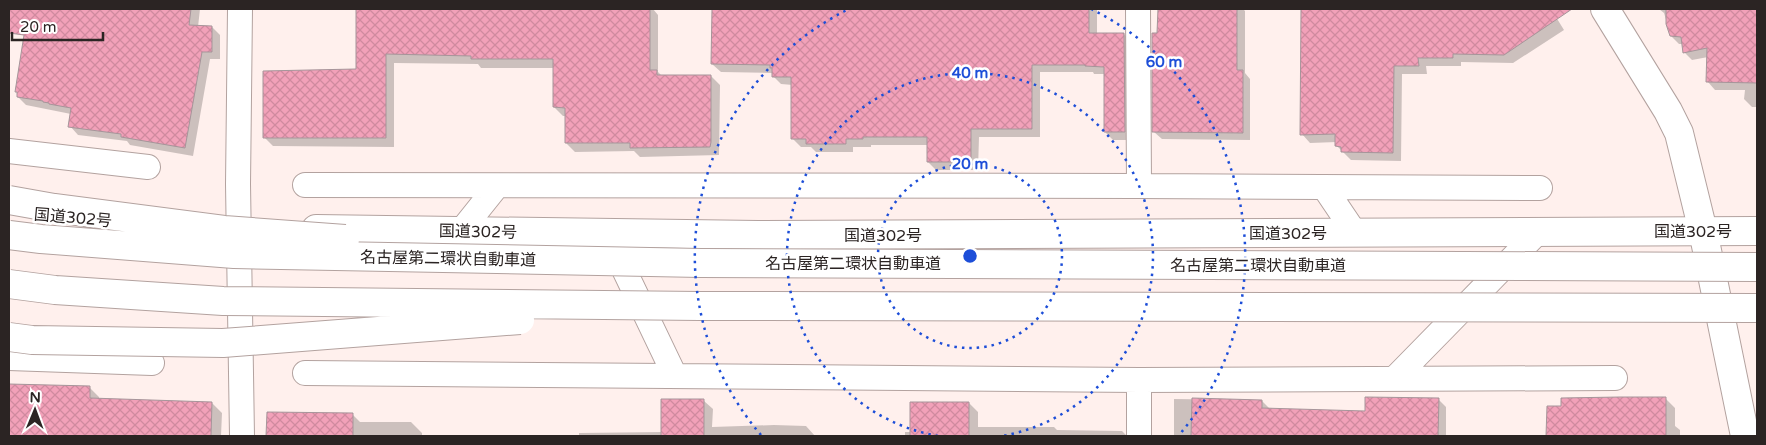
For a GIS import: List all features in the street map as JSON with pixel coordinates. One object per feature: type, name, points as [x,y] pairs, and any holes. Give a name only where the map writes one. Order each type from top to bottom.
[{"type":"main road","points":[[1605,9],[1668,110],[1679,133],[1703,231],[1744,436]]},
{"type":"main road","points":[[9,200],[224,230],[701,263]]},
{"type":"main road","name":"国道302号","points":[[9,212],[106,221],[239,228],[607,234],[1757,231]]},
{"type":"main road","name":"名古屋第二環状自動車道","points":[[9,235],[234,254],[701,263],[1757,267]]},
{"type":"main road","points":[[9,284],[55,290],[222,301],[700,306],[1757,308]]},
{"type":"main road","points":[[9,337],[32,340],[223,343],[700,306]]},
{"type":"street","points":[[240,9],[239,228],[242,436]]},
{"type":"street","points":[[1138,9],[1139,186]]},
{"type":"street","points":[[9,151],[148,168]]},
{"type":"street","points":[[305,186],[1540,188]]},
{"type":"street","points":[[461,231],[497,186]]},
{"type":"street","points":[[1324,187],[1355,233]]},
{"type":"street","points":[[1394,379],[1538,232]]},
{"type":"street","points":[[607,234],[675,376]]},
{"type":"street","points":[[9,358],[152,363]]},
{"type":"street","points":[[305,373],[1139,380],[1615,378]]},
{"type":"street","points":[[1139,380],[1139,436]]},
{"type":"building","points":[[9,9],[191,9],[189,25],[212,26],[212,52],[202,52],[185,148],[121,137],[121,134],[68,127],[71,108],[17,97],[17,92],[15,92],[24,35],[9,33]]},
{"type":"building","points":[[356,9],[650,9],[650,70],[657,70],[657,75],[711,75],[710,147],[630,148],[630,143],[565,143],[565,108],[553,107],[553,59],[471,59],[471,56],[386,54],[386,138],[263,138],[263,71],[356,69]]},
{"type":"building","points":[[712,9],[1089,9],[1089,33],[1124,33],[1125,132],[1104,132],[1104,67],[1032,65],[1032,129],[971,129],[971,162],[927,162],[927,137],[863,137],[863,139],[846,139],[846,144],[806,144],[806,139],[791,139],[791,77],[772,77],[770,65],[711,64]]},
{"type":"building","points":[[1158,9],[1237,9],[1237,70],[1243,70],[1243,133],[1152,132],[1152,33],[1157,33]]},
{"type":"building","points":[[1301,9],[1572,9],[1504,55],[1453,54],[1453,58],[1418,58],[1419,66],[1394,66],[1393,153],[1341,152],[1341,147],[1335,146],[1335,134],[1300,135]]},
{"type":"building","points":[[1666,9],[1757,9],[1757,83],[1706,82],[1707,48],[1683,53],[1681,37],[1670,36],[1666,24]]},
{"type":"building","points":[[9,384],[90,386],[90,398],[212,402],[211,436],[9,436]]},
{"type":"building","points":[[1365,397],[1439,398],[1438,436],[1191,436],[1192,398],[1262,400],[1262,408],[1365,411]]},
{"type":"building","points":[[1666,397],[1666,436],[1546,436],[1547,406],[1561,406],[1561,398]]},
{"type":"building","points":[[661,399],[704,399],[704,436],[661,436]]},
{"type":"building","points":[[910,402],[969,402],[969,436],[910,436]]},
{"type":"building","points":[[267,412],[353,413],[353,436],[266,436]]}]
